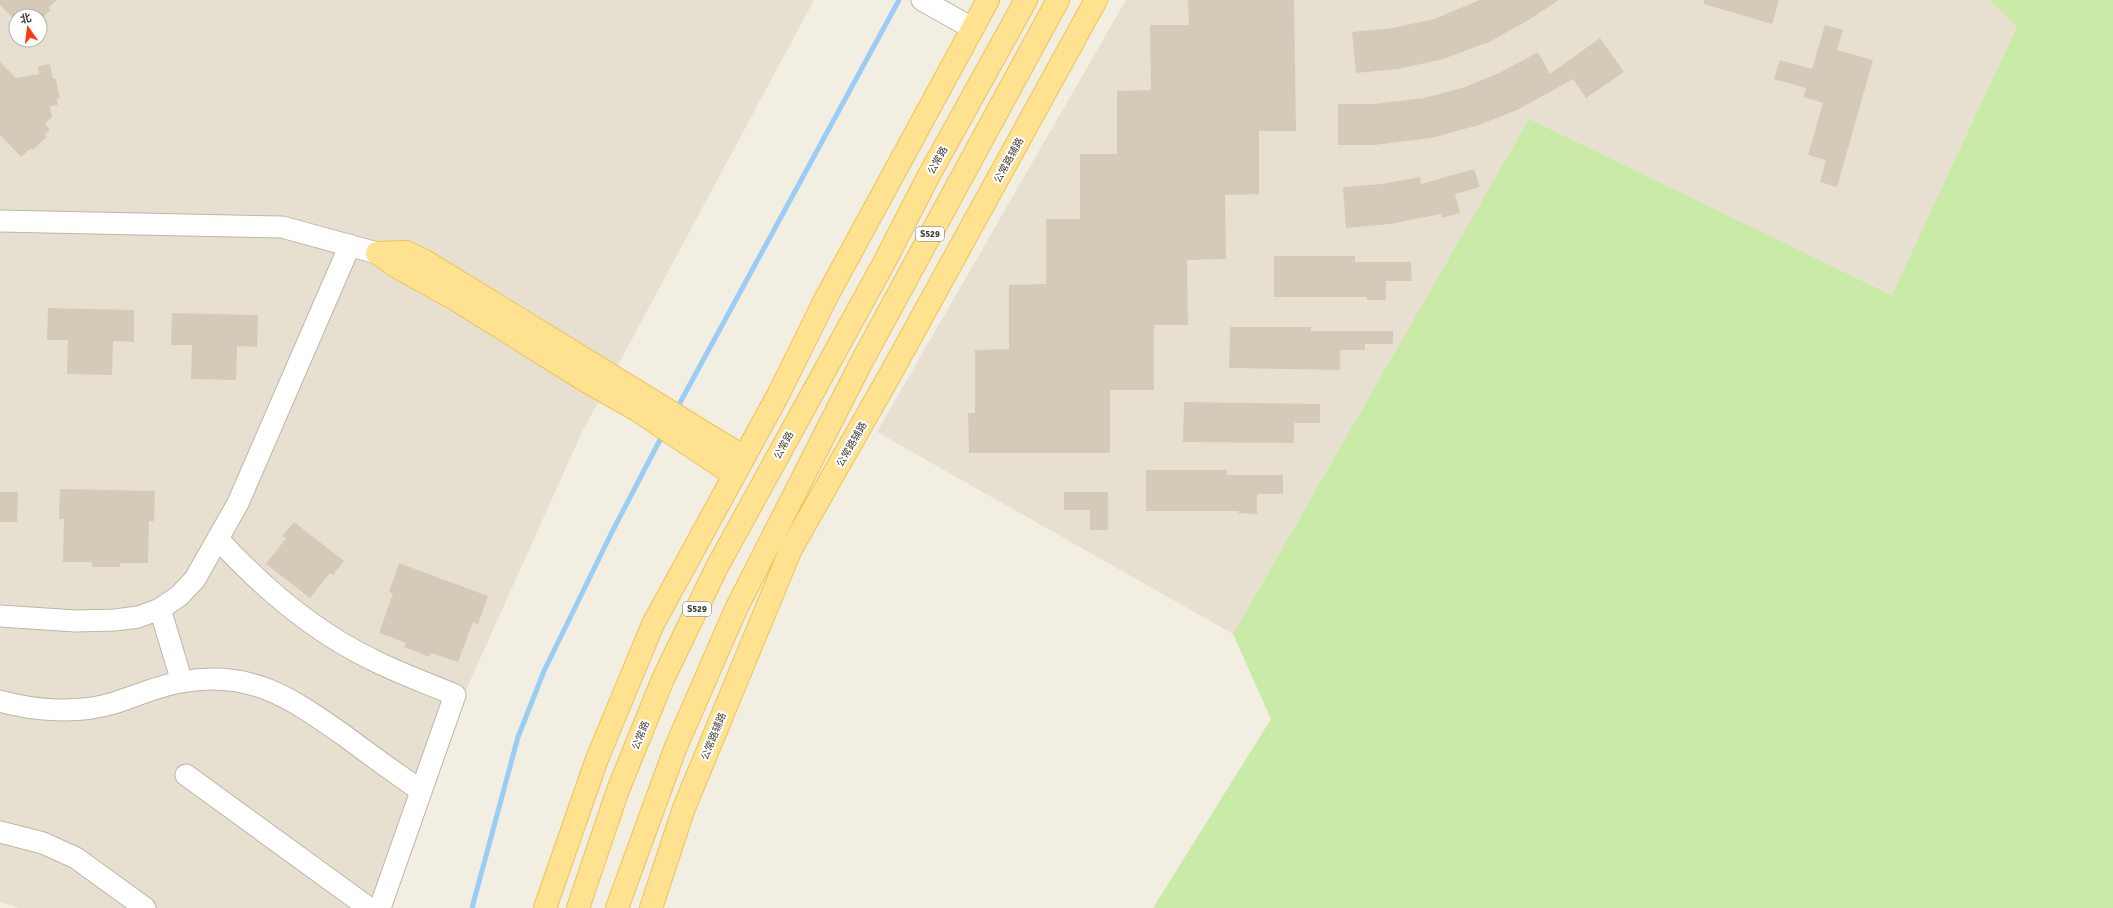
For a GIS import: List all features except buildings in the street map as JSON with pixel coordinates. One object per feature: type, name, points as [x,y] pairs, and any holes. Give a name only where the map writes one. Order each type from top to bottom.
[{"type":"main road","points":[[545,908],[597,760],[653,624],[778,395],[826,298],[988,0]]},
{"type":"main road","name":"公常路","points":[[578,908],[618,790],[663,679],[717,567],[885,261],[928,177],[1026,0]]},
{"type":"main road","name":"S529","points":[[617,908],[675,749],[736,608],[862,361],[1058,0]]},
{"type":"main road","name":"公常路辅路","points":[[651,908],[684,808],[791,549],[891,373],[1096,0]]},
{"type":"main road","points":[[377,253],[406,252],[425,261],[739,466]]},
{"type":"main road","points":[[778,395],[849,325]]},
{"type":"main road","points":[[791,549],[807,470]]},
{"type":"street","points":[[927,3],[972,28]]},
{"type":"street","points":[[0,221],[282,227],[377,253]]},
{"type":"street","points":[[0,616],[76,621],[115,620],[138,617],[160,609],[179,596],[195,579],[238,503],[350,246]]},
{"type":"street","points":[[218,539],[263,585],[314,626],[370,659],[455,695],[380,908]]},
{"type":"street","points":[[160,609],[182,682]]},
{"type":"street","points":[[0,701],[44,709],[80,709],[112,703],[182,682],[220,680],[243,682],[273,690],[300,704],[421,791]]},
{"type":"street","points":[[186,775],[369,908]]},
{"type":"street","points":[[0,832],[43,844],[76,858],[145,908]]},
{"type":"shaded area","points":[[0,0],[814,0],[582,432],[466,690],[390,908],[19,908],[0,902]]},
{"type":"shaded area","points":[[1126,0],[1989,0],[2017,25],[1893,295],[1529,120],[1233,634],[877,432]]},
{"type":"green space","points":[[1989,0],[2113,0],[2113,908],[1153,908],[1271,719],[1233,634],[1529,119],[1892,295],[2017,26]]},
{"type":"waterway","points":[[676,410],[899,0]]},
{"type":"waterway","points":[[472,908],[518,737],[544,671],[612,532],[663,434]]}]
